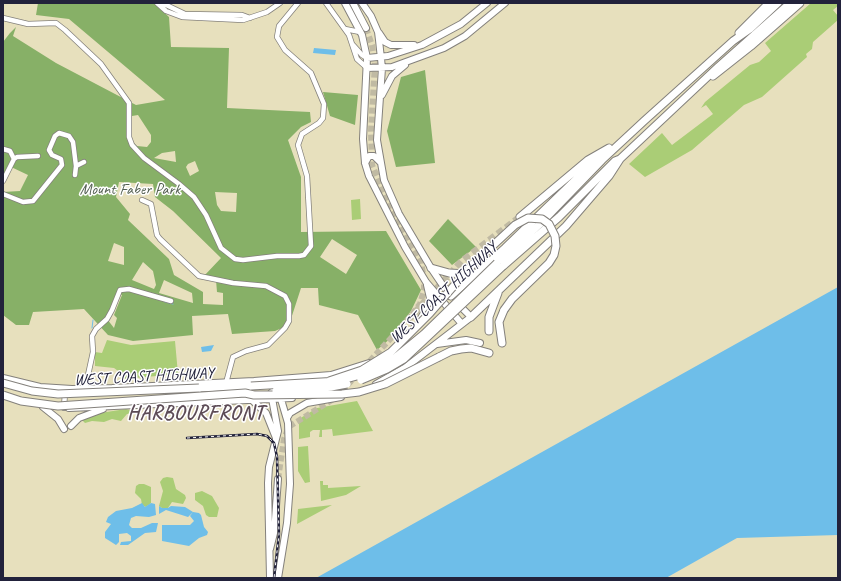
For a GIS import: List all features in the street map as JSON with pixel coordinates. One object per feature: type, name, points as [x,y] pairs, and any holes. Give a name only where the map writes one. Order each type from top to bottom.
[{"type":"highway","points":[[733,41],[747,24],[770,3]]},
{"type":"highway","points":[[733,41],[750,29],[778,3]]},
{"type":"highway","points":[[707,79],[718,67],[790,3]]},
{"type":"highway","points":[[707,79],[720,72],[800,3]]},
{"type":"highway","name":"WEST COAST HIGHWAY","points":[[3,397],[42,404],[80,406],[331,387],[354,382],[387,369],[414,350],[545,220],[602,160],[733,41]]},
{"type":"highway","name":"WEST COAST HIGHWAY","points":[[3,383],[32,391],[78,394],[345,380],[364,374],[396,357],[424,334],[500,265],[559,217],[615,161],[620,159],[707,79]]},
{"type":"highway","points":[[451,296],[610,148],[644,121]]},
{"type":"highway","points":[[520,217],[588,160],[610,148]]},
{"type":"highway","points":[[471,317],[566,226],[609,176],[620,159]]},
{"type":"highway","points":[[329,381],[362,370],[391,352],[419,325],[474,263],[515,225],[528,218],[542,219],[549,224],[555,236],[556,246],[554,255],[549,263],[512,299],[504,310],[499,322],[502,343]]},
{"type":"highway","points":[[431,268],[453,274],[476,273]]},
{"type":"highway","points":[[489,331],[490,312],[498,290]]},
{"type":"highway","points":[[245,393],[254,395],[318,395],[359,392],[394,381],[451,351],[472,348],[490,353]]},
{"type":"main road","points":[[345,3],[363,30]]},
{"type":"main road","points":[[353,3],[363,30],[367,58],[363,140],[365,163],[372,185],[405,247],[426,282],[462,324]]},
{"type":"main road","points":[[362,3],[385,42],[391,45],[409,46],[427,42]]},
{"type":"main road","points":[[367,58],[381,58],[398,54],[427,42],[461,24],[487,3]]},
{"type":"main road","points":[[367,68],[382,68],[413,61],[444,48],[465,36],[506,3]]},
{"type":"main road","points":[[3,397],[43,407],[71,408],[271,399],[340,393],[359,389],[390,377],[436,345],[471,317],[451,296],[431,268],[389,194],[380,162],[377,129],[382,68],[378,32]]},
{"type":"main road","points":[[380,101],[392,76],[413,61]]},
{"type":"main road","points":[[365,163],[369,156],[374,156],[380,162]]},
{"type":"main road","points":[[417,326],[428,305],[429,293],[426,282]]},
{"type":"main road","points":[[3,378],[33,386],[72,389],[226,382],[331,375],[365,365],[391,350],[451,296]]},
{"type":"main road","points":[[436,345],[466,340],[480,343]]},
{"type":"main road","points":[[270,576],[270,551],[268,542],[268,482],[269,467],[278,431],[271,399],[272,391],[275,388],[292,378]]},
{"type":"main road","points":[[258,380],[275,388],[287,418],[290,484],[287,523],[278,577]]},
{"type":"main road","points":[[109,407],[106,397],[107,391],[112,388]]},
{"type":"main road","points":[[287,418],[290,413],[307,403],[349,395],[359,389]]},
{"type":"main road","points":[[252,400],[266,412],[276,438]]},
{"type":"main road","points":[[43,407],[58,419],[64,429]]},
{"type":"main road","points":[[71,426],[79,418],[109,407]]},
{"type":"main road","points":[[270,551],[273,541],[278,479]]},
{"type":"main road","points":[[270,551],[278,552],[284,540]]},
{"type":"street","points":[[157,3],[166,11],[182,17],[243,20],[267,12],[280,3]]},
{"type":"street","points":[[162,3],[185,14],[242,15],[250,18]]},
{"type":"street","points":[[3,18],[28,24],[56,24],[65,30],[101,64],[129,103],[128,137],[132,145],[144,158],[194,197],[206,215],[221,248],[235,259],[243,260],[304,255],[311,246],[307,176],[298,149],[298,141],[306,131],[321,121],[325,114],[324,104],[311,73],[285,50],[277,37],[279,26],[298,3]]},
{"type":"street","points":[[326,3],[345,29],[357,59],[367,68]]},
{"type":"street","points":[[345,29],[363,30]]},
{"type":"street","points":[[352,44],[362,55],[367,58]]},
{"type":"street","points":[[3,194],[23,202],[33,201],[62,165],[60,160],[52,155],[49,150],[55,136],[59,133],[63,133],[71,139],[76,166],[74,175]]},
{"type":"street","points":[[3,149],[10,150],[14,159]]},
{"type":"street","points":[[3,181],[14,159],[17,157],[38,156]]},
{"type":"street","points":[[76,166],[84,162]]},
{"type":"street","points":[[142,200],[151,204],[157,236],[199,276],[226,282],[266,286],[284,296],[289,304],[290,321],[285,328],[268,345],[246,350],[233,357],[226,382]]},
{"type":"street","points":[[85,388],[93,352],[92,336],[112,310],[120,290],[129,289],[171,301]]},
{"type":"street","points":[[64,408],[65,389]]},
{"type":"street","points":[[71,408],[72,389]]},
{"type":"green space","name":"Mount Faber Park","points":[[38,3],[154,3],[169,17],[171,47],[229,48],[227,108],[310,112],[311,122],[301,127],[288,140],[301,177],[301,232],[386,231],[421,290],[411,311],[392,337],[377,350],[358,315],[319,305],[318,288],[301,288],[289,325],[275,331],[232,334],[228,314],[192,316],[193,335],[133,341],[108,335],[84,309],[33,312],[29,325],[16,325],[3,315],[3,192],[20,191],[28,175],[9,166],[3,176],[3,42],[16,27],[13,36],[56,63],[136,105],[165,100],[69,19],[36,15]],"holes":[[[138,115],[151,135],[151,142],[147,147],[137,146],[131,140],[132,116]],[[175,151],[176,162],[154,158],[162,153]],[[195,161],[199,171],[190,176],[186,167],[188,164]],[[119,182],[153,184],[155,197],[173,211],[221,258],[204,276],[216,280],[217,292],[223,293],[223,305],[203,304],[203,292],[174,275],[169,259],[128,220],[130,214],[116,197]],[[215,192],[237,193],[236,212],[221,211],[217,205]],[[332,239],[357,255],[346,274],[320,257]],[[114,243],[124,247],[124,265],[108,261]],[[143,262],[153,271],[156,285],[154,289],[132,280]],[[164,280],[192,293],[193,303],[159,293]],[[118,293],[122,295],[114,315],[117,318],[114,328],[107,319]]]},
{"type":"green space","points":[[811,3],[838,3],[838,6],[833,10],[838,16],[838,20],[813,42],[812,49],[806,54],[807,57],[762,97],[744,105],[692,150],[645,177],[629,164],[662,133],[672,145],[713,114],[706,105],[701,108],[705,102],[750,65],[759,62],[771,51],[765,43]]},
{"type":"green space","points":[[425,70],[435,163],[396,167],[387,131],[401,77]]},
{"type":"green space","points":[[323,92],[358,95],[355,125],[330,116]]},
{"type":"green space","points":[[360,199],[361,219],[352,220],[351,200]]},
{"type":"green space","points":[[448,219],[476,247],[452,265],[429,241]]},
{"type":"green space","points":[[107,340],[131,345],[175,341],[178,374],[124,379],[121,373],[114,368],[95,366],[95,352],[102,353]]},
{"type":"green space","points":[[357,401],[373,431],[333,436],[332,429],[322,430],[322,437],[319,437],[320,430],[313,430],[310,432],[310,437],[299,439],[299,419],[317,408]]},
{"type":"green space","points":[[126,409],[138,413],[127,414],[121,421],[112,419],[104,422],[92,421],[85,423],[83,421],[83,418],[100,413]]},
{"type":"green space","points":[[308,446],[310,482],[305,483],[298,471],[298,447]]},
{"type":"green space","points":[[163,478],[173,478],[176,489],[185,495],[186,498],[183,504],[172,502],[168,508],[162,508],[159,506],[163,491],[160,482]]},
{"type":"green space","points":[[320,481],[323,481],[323,485],[328,485],[328,488],[361,486],[346,495],[321,501]]},
{"type":"green space","points":[[139,484],[144,484],[151,487],[151,503],[146,507],[142,505],[141,499],[135,493],[136,486]]},
{"type":"green space","points":[[202,491],[212,496],[219,508],[217,517],[209,517],[206,515],[203,506],[195,500],[195,493]]},
{"type":"green space","points":[[332,505],[297,524],[298,509]]},
{"type":"water","points":[[314,48],[336,50],[335,55],[313,53]]},
{"type":"water","points":[[838,287],[838,535],[737,538],[666,578],[316,578]]},
{"type":"water","points":[[214,345],[211,351],[202,352],[201,347]]},
{"type":"water","points":[[142,503],[145,507],[151,503],[155,504],[156,515],[149,517],[136,516],[131,518],[129,525],[132,528],[141,528],[152,523],[158,523],[156,532],[145,533],[128,545],[120,545],[121,542],[131,541],[131,536],[127,533],[119,534],[119,542],[116,545],[105,538],[105,532],[111,524],[106,522],[108,517],[116,511],[132,508]]},
{"type":"water","points":[[159,506],[162,508],[168,508],[171,506],[185,507],[193,512],[188,517],[166,510],[159,514]]},
{"type":"water","points":[[193,512],[201,515],[204,527],[208,532],[207,535],[199,538],[189,546],[162,541],[162,525],[190,525],[194,521],[190,516]]},
{"type":"waterway","points":[[165,302],[173,304]]},
{"type":"waterway","points":[[92,328],[93,320]]},
{"type":"tunnel","points":[[366,28],[372,45],[375,63],[371,131],[372,165],[387,199],[421,262],[424,279],[424,290],[420,304],[407,321],[366,365]]},
{"type":"tunnel","points":[[407,321],[462,261],[520,217]]},
{"type":"tunnel","points":[[278,479],[284,439],[290,426],[335,398],[357,375]]},
{"type":"railway","points":[[187,438],[257,434],[267,436],[274,443],[277,457],[279,534],[274,578]]},
{"type":"district","name":"HARBOURFRONT","points":[[196,414]]}]
